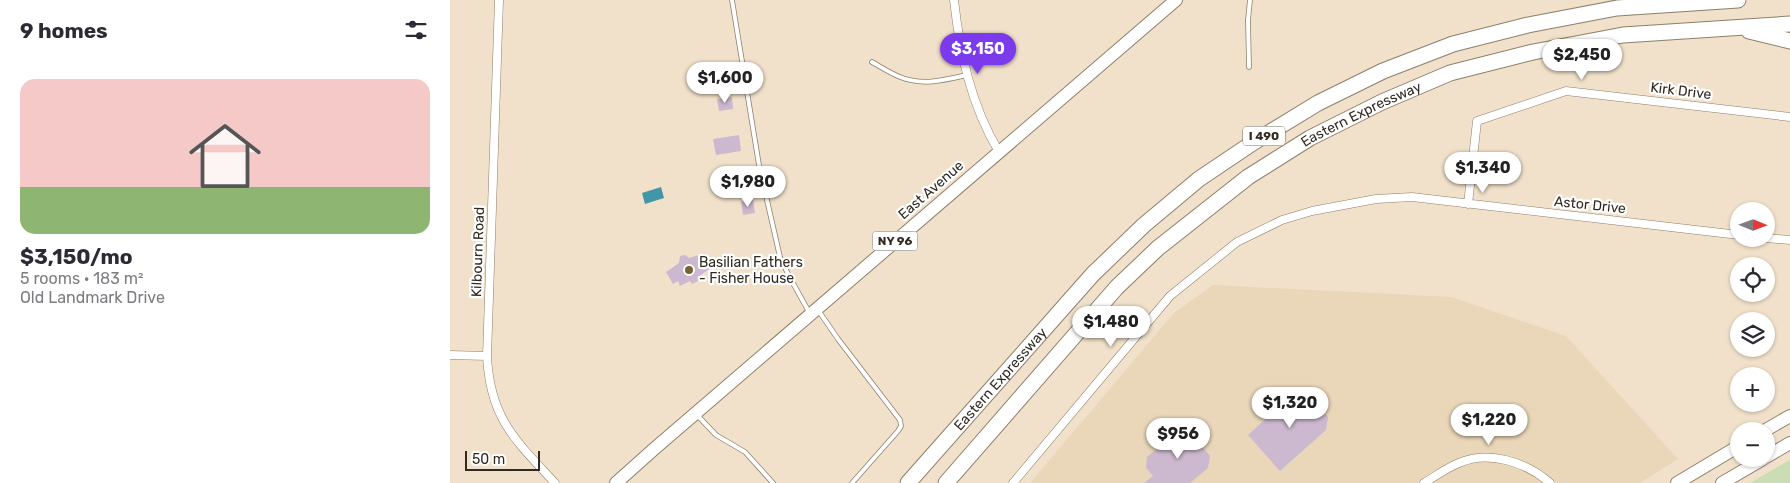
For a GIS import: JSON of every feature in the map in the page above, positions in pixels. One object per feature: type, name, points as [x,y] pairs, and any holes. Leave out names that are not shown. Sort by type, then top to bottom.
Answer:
[{"type":"highway","name":"Eastern Expressway","points":[[908,483],[1093,274],[1144,225],[1199,179],[1254,142],[1318,103],[1383,72],[1453,44],[1518,28],[1617,8],[1738,0]]},
{"type":"highway","name":"Eastern Expressway","points":[[946,483],[1117,288],[1158,248],[1248,177],[1310,138],[1382,102],[1450,74],[1534,52],[1622,36],[1790,24]]},
{"type":"highway","points":[[1736,27],[1790,41]]},
{"type":"main road","name":"East Avenue","points":[[616,483],[813,311],[1176,0]]},
{"type":"main road","points":[[1775,425],[1790,416]]},
{"type":"main road","points":[[1775,452],[1790,443]]},
{"type":"main road","points":[[1677,483],[1730,451]]},
{"type":"main road","points":[[1722,483],[1749,467]]},
{"type":"street","name":"Kilbourn Road","points":[[499,0],[487,356],[488,376],[491,392],[503,421],[523,448],[555,483]]},
{"type":"street","points":[[954,0],[957,31],[975,103],[987,131],[999,152]]},
{"type":"street","name":"Kirk Drive","points":[[1468,204],[1477,122],[1566,90],[1790,117]]},
{"type":"street","name":"Astor Drive","points":[[1013,483],[1170,296],[1237,242],[1282,220],[1345,204],[1376,199],[1412,197],[1730,234]]},
{"type":"street","points":[[1775,239],[1790,240]]},
{"type":"street","points":[[450,355],[487,356]]},
{"type":"street","points":[[1424,483],[1459,463],[1476,458],[1492,458],[1525,466],[1550,483]]},
{"type":"lane","points":[[732,0],[758,165],[780,257],[789,276],[813,311],[838,339],[900,420],[901,426],[898,431],[852,483]]},
{"type":"lane","points":[[1249,67],[1248,20],[1250,0]]},
{"type":"lane","points":[[872,62],[900,77],[918,81],[939,81],[967,75]]},
{"type":"lane","points":[[695,413],[716,435],[745,452],[773,483]]},
{"type":"shaded area","points":[[1213,285],[1451,297],[1566,336],[1678,459],[1640,483],[1030,483],[1174,313]]},
{"type":"green space","points":[[1790,460],[1790,483],[1750,483],[1786,462]]},
{"type":"water","points":[[661,187],[664,198],[645,204],[642,193]]},
{"type":"building","points":[[732,97],[733,109],[719,111],[717,99]]},
{"type":"building","points":[[739,135],[741,151],[716,155],[713,139]]},
{"type":"building","points":[[753,200],[755,213],[743,215],[741,202]]},
{"type":"building","name":"Basilian Fathers - Fisher House","points":[[705,253],[712,267],[698,277],[700,280],[692,284],[690,281],[680,286],[678,281],[673,284],[666,272],[679,263],[680,256],[685,255],[689,258]]},
{"type":"building","points":[[1295,392],[1304,392],[1328,417],[1326,430],[1280,471],[1248,435]]},
{"type":"building","points":[[1177,432],[1192,434],[1210,456],[1208,468],[1190,483],[1144,483],[1153,476],[1146,468],[1147,457]]},
{"type":"place","name":"Basilian Fathers - Fisher House","points":[[689,270]]}]
